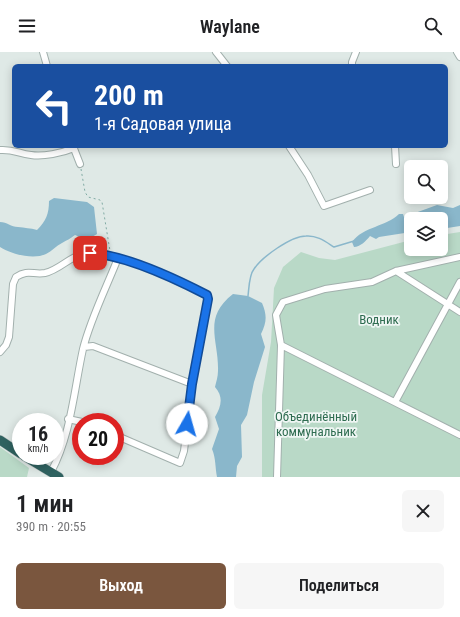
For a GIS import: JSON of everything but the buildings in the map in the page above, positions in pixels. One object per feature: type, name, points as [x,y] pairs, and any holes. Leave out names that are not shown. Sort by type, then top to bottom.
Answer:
[{"type":"highway","points":[[0,440],[12,448]]},
{"type":"highway","points":[[39,465],[59,477]]},
{"type":"street","points":[[43,52],[46,64]]},
{"type":"street","points":[[216,52],[225,64]]},
{"type":"street","points":[[352,64],[356,52]]},
{"type":"street","points":[[457,52],[460,57]]},
{"type":"street","points":[[0,150],[10,149],[33,156],[66,151],[72,148]]},
{"type":"street","points":[[74,148],[80,164]]},
{"type":"street","points":[[290,148],[304,168],[324,206],[370,190]]},
{"type":"street","points":[[395,148],[396,164]]},
{"type":"street","points":[[0,352],[6,345],[9,338],[13,284],[16,277],[27,272],[45,273],[84,253],[111,255],[183,283],[207,295],[208,299],[203,334],[192,384],[184,451],[180,463],[124,439]]},
{"type":"street","points":[[277,477],[281,346],[276,315],[283,302],[325,289],[372,282],[396,271],[460,257]]},
{"type":"street","points":[[51,472],[61,451],[84,347],[118,258]]},
{"type":"street","points":[[396,271],[460,312]]},
{"type":"street","points":[[395,402],[460,282]]},
{"type":"street","points":[[84,347],[93,346],[192,384]]},
{"type":"street","points":[[281,346],[460,435]]},
{"type":"street","points":[[68,419],[72,420]]},
{"type":"path","points":[[80,164],[85,192],[88,197],[100,200],[102,202],[111,255]]},
{"type":"green space","points":[[460,232],[460,477],[262,477],[262,395],[271,342],[274,288],[283,267],[301,252],[319,258],[335,260],[404,242],[404,256],[448,256],[448,234]]},
{"type":"green space","points":[[0,447],[12,456],[12,465],[25,465],[29,468],[27,477],[0,477]]},
{"type":"water","points":[[54,198],[87,202],[94,207],[97,234],[87,240],[75,235],[41,256],[22,255],[10,252],[0,247],[0,222],[16,227],[37,230],[43,224],[46,217],[49,201]]},
{"type":"water","points":[[437,205],[453,208],[460,205],[460,226],[448,228],[448,212],[418,212]]},
{"type":"water","points":[[399,214],[403,214],[404,233],[379,237],[376,239],[370,236],[361,245],[354,247],[352,242],[357,237],[388,222]]},
{"type":"water","points":[[233,294],[248,296],[262,303],[266,318],[261,334],[265,347],[254,382],[247,415],[241,425],[242,457],[237,466],[236,477],[217,477],[212,449],[219,429],[215,417],[219,410],[221,398],[215,387],[218,371],[218,360],[214,330],[218,312],[223,303]]},
{"type":"waterway","points":[[248,296],[250,278],[254,269],[270,253],[285,243],[293,239],[306,236],[318,238],[334,247],[354,241]]},
{"type":"route","points":[[90,253],[111,255],[183,283],[207,295],[208,299],[203,334],[192,384],[187,424]]},
{"type":"park label","name":"Водник","points":[[379,319]]},
{"type":"park label","name":"Объединённый коммунальник","points":[[316,424]]}]
